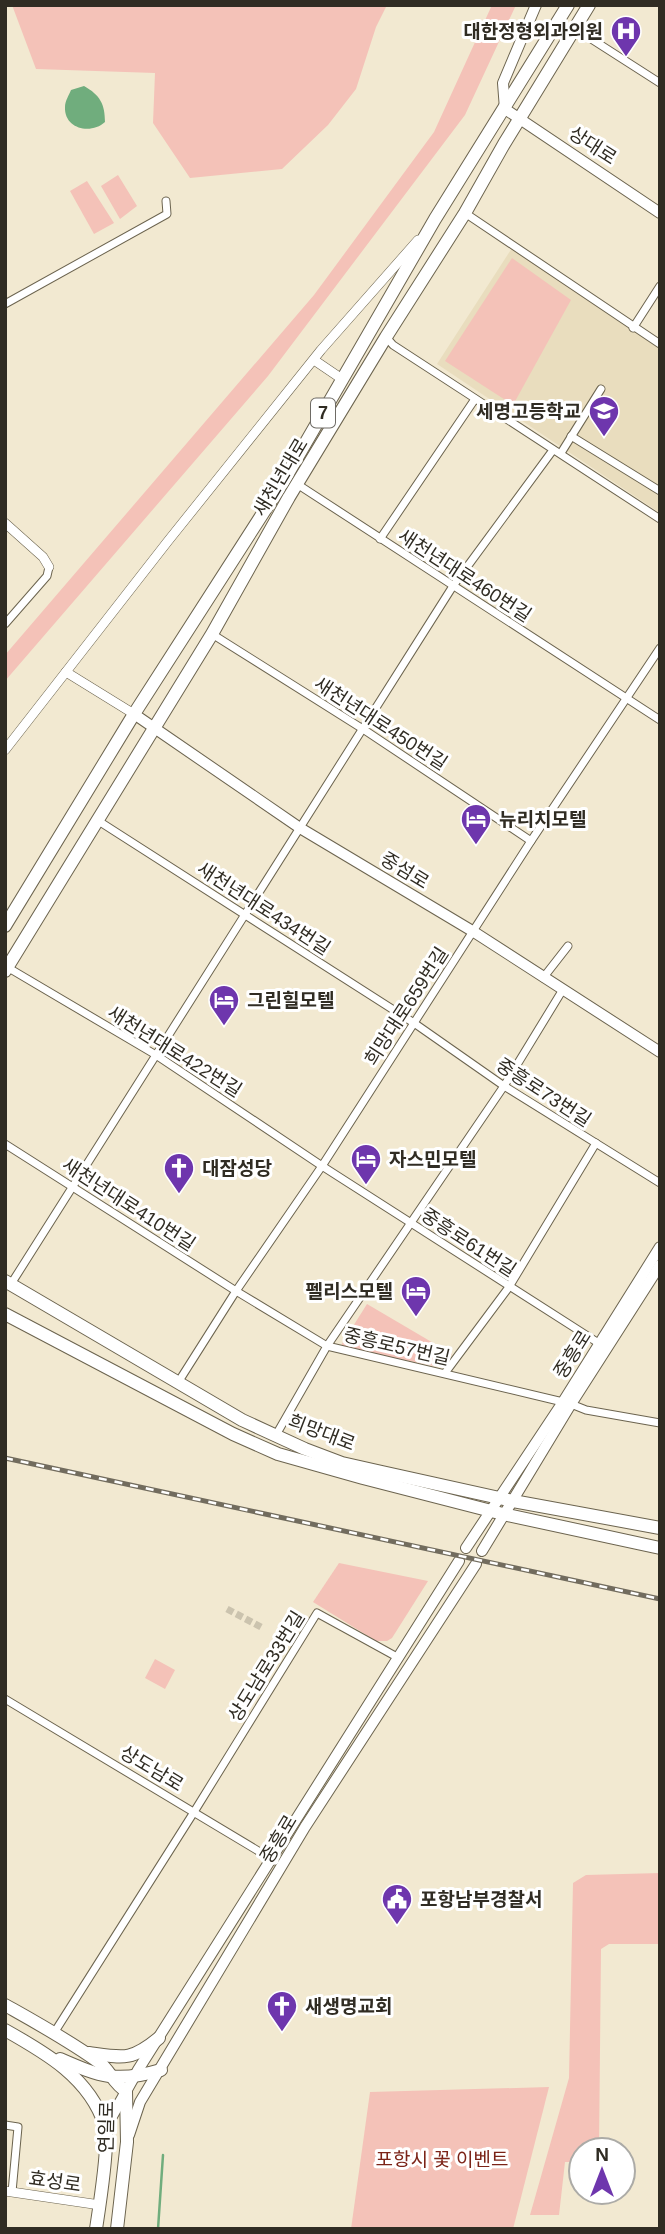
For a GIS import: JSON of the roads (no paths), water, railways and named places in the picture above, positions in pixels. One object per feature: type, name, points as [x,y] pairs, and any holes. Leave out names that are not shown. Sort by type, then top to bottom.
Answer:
[{"type":"main road","points":[[505,108],[503,83],[536,5]]},
{"type":"main road","name":"새천년대로","points":[[5,926],[134,714],[286,477],[435,219],[568,5]]},
{"type":"main road","name":"새천년대로","points":[[6,969],[212,634],[386,337],[465,213],[589,5]]},
{"type":"main road","name":"상대로","points":[[505,108],[660,213]]},
{"type":"main road","name":"중섬로","points":[[134,714],[300,828],[474,932],[542,979],[660,1052]]},
{"type":"main road","name":"중흥로","points":[[466,1548],[497,1512],[513,1501],[600,1344],[660,1247]]},
{"type":"main road","name":"중흥로","points":[[482,1551],[497,1512],[498,1497],[567,1403],[660,1265]]},
{"type":"main road","name":"희망대로","points":[[8,1283],[242,1420],[342,1463],[513,1501],[660,1528]]},
{"type":"main road","name":"희망대로","points":[[5,1314],[233,1434],[278,1454],[363,1479],[497,1512],[660,1548]]},
{"type":"main road","name":"중흥로","points":[[106,2127],[134,2078],[459,1561]]},
{"type":"main road","name":"중흥로","points":[[127,2142],[140,2102],[305,1826],[476,1564]]},
{"type":"main road","name":"연일로","points":[[5,2005],[85,2052],[103,2066],[119,2087],[126,2091],[127,2142],[117,2229]]},
{"type":"main road","name":"연일로","points":[[5,2030],[44,2052],[76,2077],[89,2092],[106,2127],[96,2229]]},
{"type":"main road","points":[[85,2052],[121,2057],[141,2053],[159,2038]]},
{"type":"main road","points":[[44,2052],[92,2073],[112,2077],[134,2078],[161,2070]]},
{"type":"street","points":[[576,27],[660,83]]},
{"type":"street","points":[[5,304],[167,214],[166,201]]},
{"type":"street","points":[[465,213],[660,344]]},
{"type":"street","name":"새천년대로","points":[[66,672],[314,360],[435,219]]},
{"type":"street","points":[[634,328],[660,286]]},
{"type":"street","points":[[386,337],[393,345],[660,519]]},
{"type":"street","points":[[314,360],[342,379]]},
{"type":"street","points":[[561,453],[601,389]]},
{"type":"street","points":[[380,539],[475,399]]},
{"type":"street","points":[[571,436],[660,491]]},
{"type":"street","points":[[8,1283],[73,1186],[453,586],[553,450]]},
{"type":"street","name":"새천년대로460번길","points":[[286,477],[660,720]]},
{"type":"street","points":[[5,523],[43,556],[49,567],[47,576],[5,624]]},
{"type":"street","name":"새천년대로450번길","points":[[212,634],[363,729],[531,841]]},
{"type":"street","name":"희망대로659번길","points":[[179,1381],[660,648]]},
{"type":"street","points":[[5,750],[66,672],[134,714]]},
{"type":"street","name":"새천년대로434번길","points":[[97,820],[414,1023]]},
{"type":"street","points":[[542,979],[568,946]]},
{"type":"street","name":"새천년대로422번길","points":[[6,969],[156,1055],[322,1166]]},
{"type":"street","points":[[276,1435],[327,1346],[504,1086],[562,991]]},
{"type":"street","name":"중흥로73번길","points":[[414,1023],[504,1086],[660,1183]]},
{"type":"street","points":[[445,1373],[509,1287],[596,1143]]},
{"type":"street","name":"새천년대로410번길","points":[[5,1144],[236,1291]]},
{"type":"street","name":"중흥로61번길","points":[[322,1166],[600,1344]]},
{"type":"street","name":"중흥로57번길","points":[[236,1291],[327,1346],[567,1403],[586,1410],[660,1423]]},
{"type":"street","name":"상도남로33번길","points":[[194,1812],[317,1613],[397,1657]]},
{"type":"street","name":"상도남로","points":[[5,1699],[282,1865]]},
{"type":"street","points":[[54,2033],[194,1812]]},
{"type":"street","points":[[5,2125],[18,2127],[9,2192]]},
{"type":"street","name":"효성로","points":[[9,2192],[100,2205]]},
{"type":"waterway","points":[[158,2229],[163,2155]]},
{"type":"tunnel","points":[[227,1609],[261,1627]]},
{"type":"railway","points":[[5,1458],[660,1599]]},
{"type":"place","name":"대한정형외과의원","points":[[626,58]]},
{"type":"place","name":"세명고등학교","points":[[604,438]]},
{"type":"place","name":"뉴리치모텔","points":[[476,846]]},
{"type":"place","name":"그린힐모텔","points":[[224,1027]]},
{"type":"place","name":"자스민모텔","points":[[366,1186]]},
{"type":"place","name":"대잠성당","points":[[179,1195]]},
{"type":"place","name":"펠리스모텔","points":[[416,1318]]},
{"type":"place","name":"포항남부경찰서","points":[[397,1926]]},
{"type":"place","name":"새생명교회","points":[[282,2033]]},
{"type":"park label","name":"포항시 꽃 이벤트","points":[[442,2159]]}]
